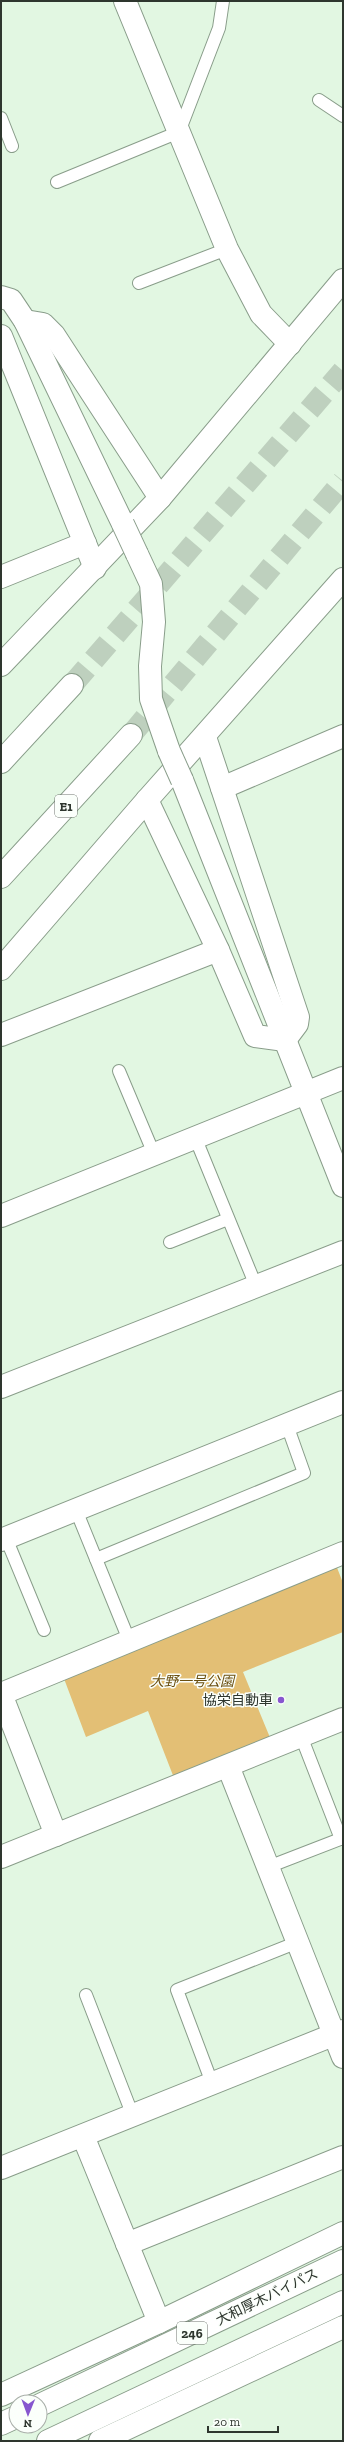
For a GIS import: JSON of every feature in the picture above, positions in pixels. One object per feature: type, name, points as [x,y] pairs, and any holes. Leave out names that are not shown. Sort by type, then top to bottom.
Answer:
[{"type":"main road","points":[[125,1],[227,249],[261,314],[290,344]]},
{"type":"main road","points":[[1,665],[160,498],[343,280]]},
{"type":"main road","points":[[1,297],[11,300],[25,320],[123,524],[150,584],[154,622],[150,666],[151,699],[169,751],[182,780],[343,1186]]},
{"type":"main road","points":[[25,320],[43,324],[54,335],[160,498]]},
{"type":"main road","points":[[1,336],[95,568]]},
{"type":"main road","points":[[1,577],[85,543]]},
{"type":"main road","points":[[1,970],[147,800],[205,737],[343,579]]},
{"type":"main road","points":[[1,762],[72,685]]},
{"type":"main road","name":"E1","points":[[1,876],[131,735]]},
{"type":"main road","points":[[222,788],[343,736]]},
{"type":"main road","points":[[205,737],[298,1017],[297,1024],[285,1040]]},
{"type":"main road","points":[[147,800],[218,950],[256,1036],[285,1040]]},
{"type":"main road","points":[[1,1035],[218,950]]},
{"type":"main road","points":[[1,1216],[343,1078]]},
{"type":"main road","points":[[1,1387],[343,1252]]},
{"type":"main road","points":[[3,1539],[343,1402]]},
{"type":"main road","points":[[56,1835],[1,1694],[129,1640],[343,1554]]},
{"type":"main road","points":[[1,1857],[343,1719]]},
{"type":"main road","points":[[228,1766],[298,1942],[338,2033],[343,2058]]},
{"type":"main road","points":[[1,2168],[338,2033]]},
{"type":"main road","points":[[83,2136],[159,2322]]},
{"type":"main road","points":[[127,2244],[343,2157]]},
{"type":"main road","points":[[1,2395],[159,2322],[343,2233]]},
{"type":"main road","name":"大和厚木バイパス","points":[[48,2401],[343,2261]]},
{"type":"main road","name":"246","points":[[48,2441],[343,2302]]},
{"type":"main road","points":[[100,2441],[343,2327]]},
{"type":"lane","points":[[57,182],[179,132],[219,28],[224,1]]},
{"type":"lane","points":[[319,100],[343,116]]},
{"type":"lane","points":[[1,118],[12,146]]},
{"type":"lane","points":[[140,283],[227,249]]},
{"type":"lane","points":[[119,1071],[154,1154]]},
{"type":"lane","points":[[195,1138],[256,1286]]},
{"type":"lane","points":[[170,1242],[228,1218]]},
{"type":"lane","points":[[96,1559],[304,1474],[287,1425]]},
{"type":"lane","points":[[76,1510],[129,1640]]},
{"type":"lane","points":[[3,1539],[44,1630]]},
{"type":"lane","points":[[268,1867],[342,1838],[301,1736]]},
{"type":"lane","points":[[212,2083],[177,1990],[298,1942]]},
{"type":"lane","points":[[86,1995],[133,2116]]},
{"type":"green space","name":"大野一号公園","points":[[336,1565],[343,1583],[343,1632],[243,1672],[271,1740],[174,1778],[148,1711],[86,1737],[63,1676]]},
{"type":"tunnel","points":[[72,685],[343,371]]},
{"type":"tunnel","points":[[131,735],[343,481]]},
{"type":"place","name":"協栄自動車","points":[[281,1700]]}]
